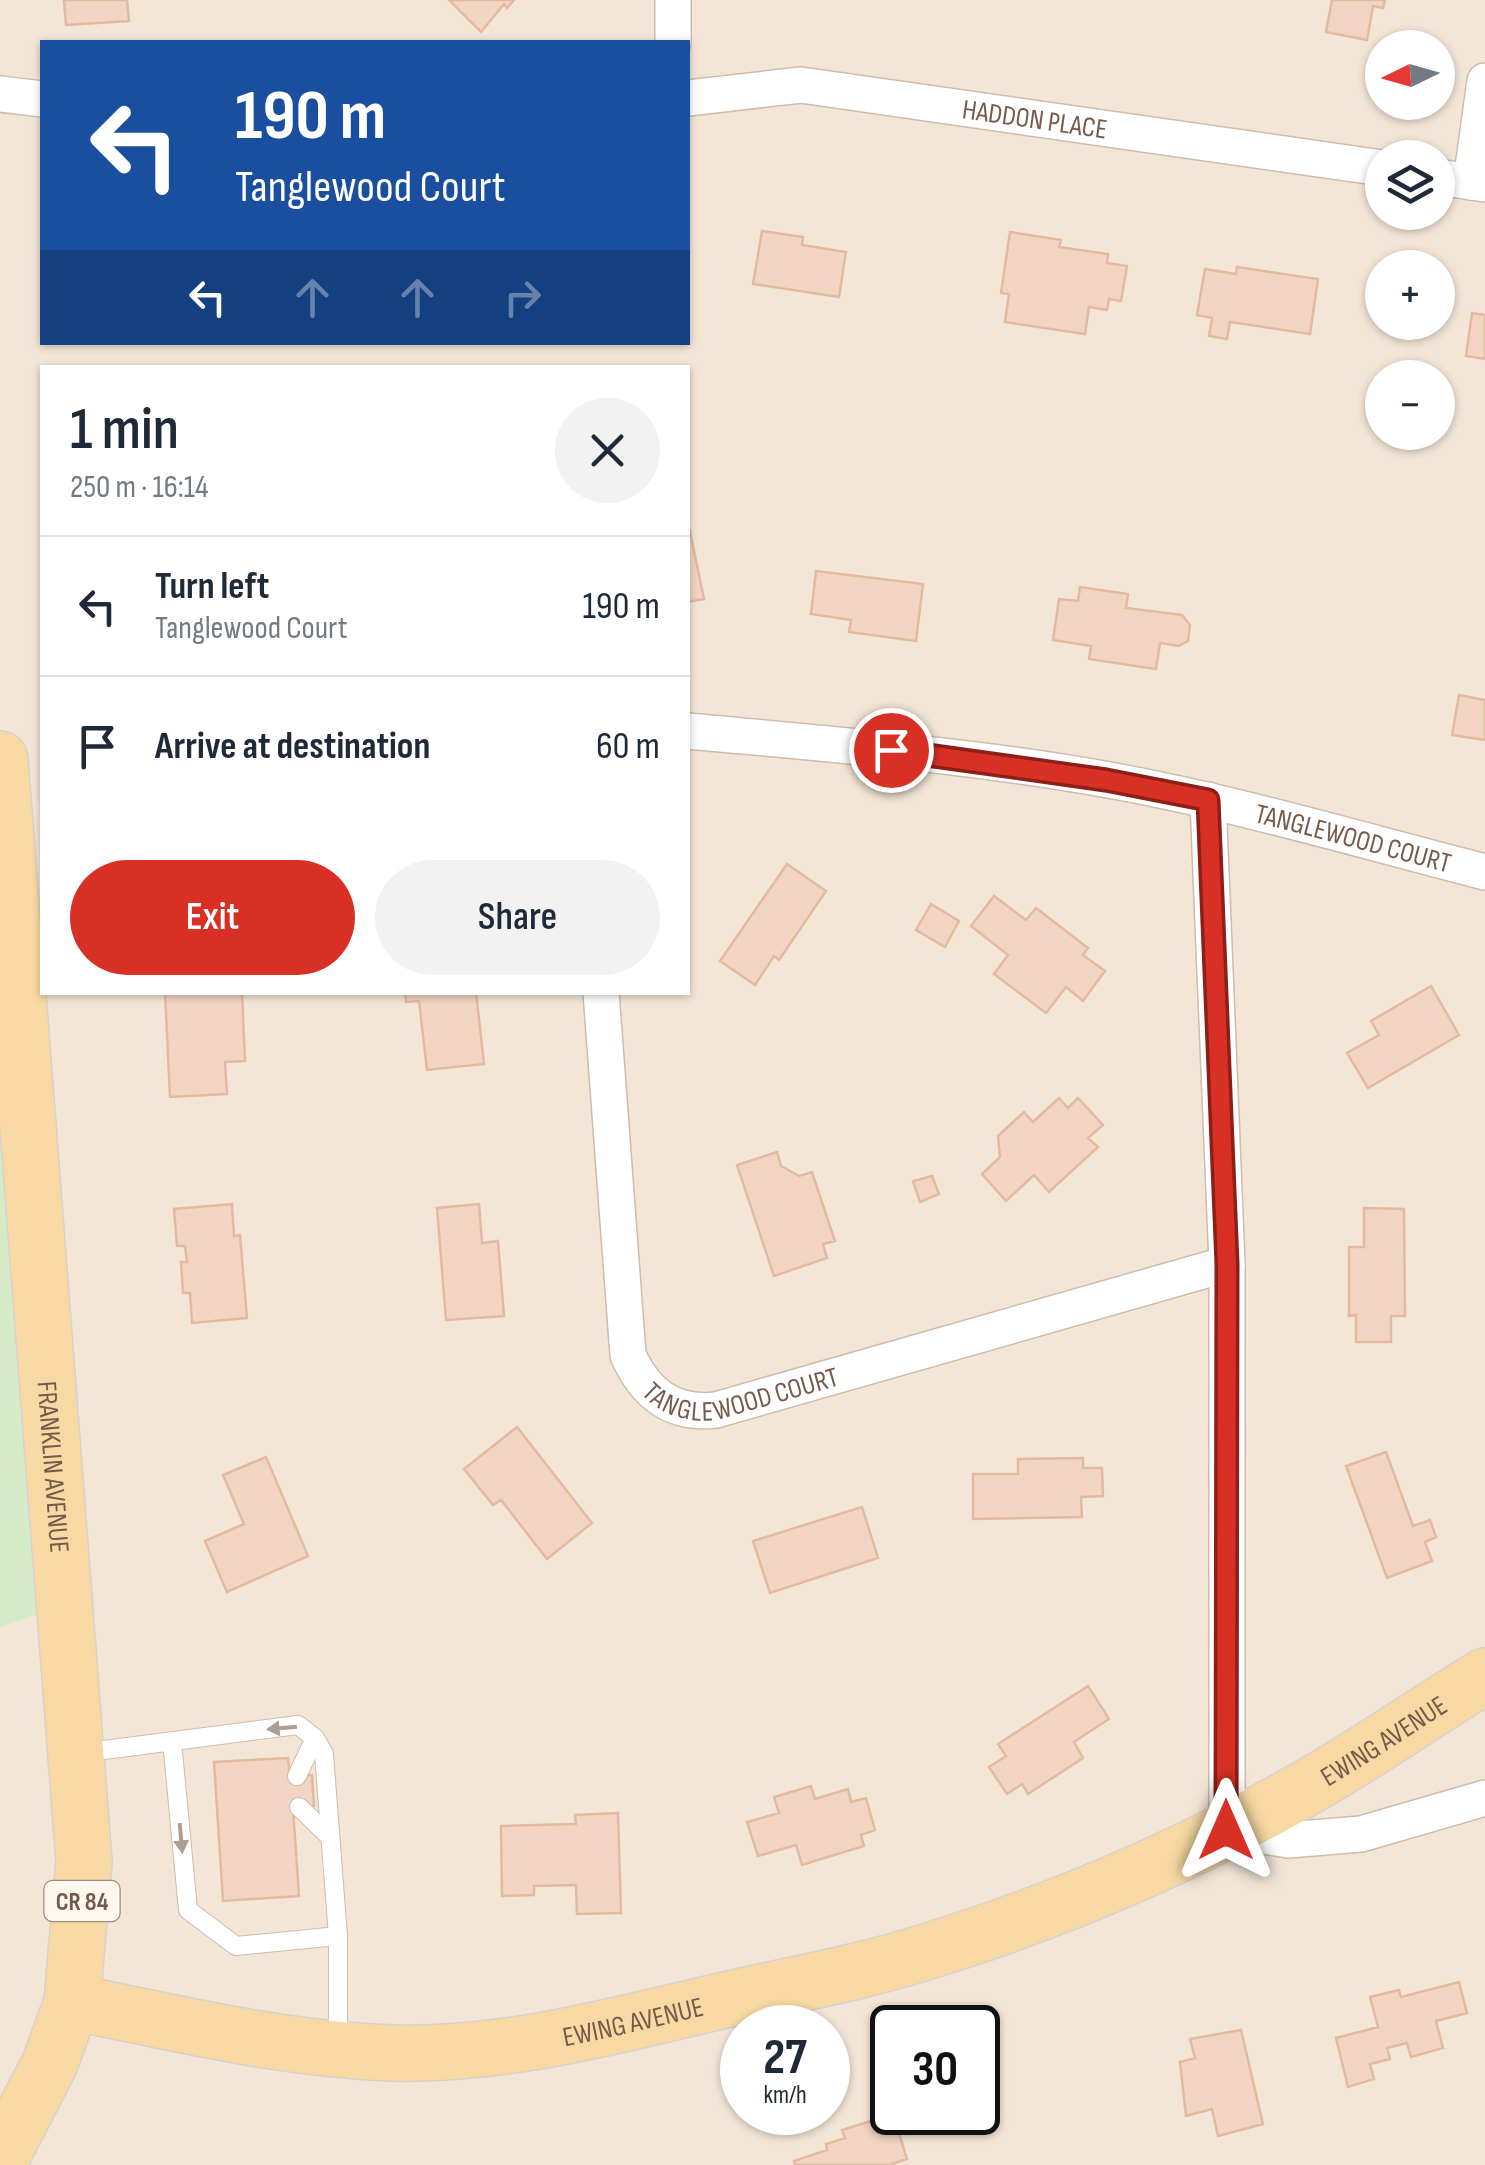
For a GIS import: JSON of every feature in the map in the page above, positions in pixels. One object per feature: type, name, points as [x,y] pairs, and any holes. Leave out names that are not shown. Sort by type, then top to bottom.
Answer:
[{"type":"main road","name":"FRANKLIN AVENUE","points":[[0,759],[84,1861],[72,2002],[50,2063],[0,2160]]},
{"type":"main road","name":"EWING AVENUE","points":[[72,2002],[222,2034],[338,2050],[476,2050],[572,2037],[928,1952],[1136,1873],[1314,1783],[1485,1676]]},
{"type":"street","points":[[672,40],[673,0]]},
{"type":"street","points":[[1464,181],[1485,81]]},
{"type":"street","name":"HADDON PLACE","points":[[690,98],[801,84],[1365,166]]},
{"type":"street","points":[[0,94],[40,99]]},
{"type":"street","name":"TANGLEWOOD COURT","points":[[690,730],[891,750],[1106,780],[1208,800],[1485,872]]},
{"type":"street","points":[[1208,800],[1227,1264],[1226,1830],[1288,1840],[1361,1834],[1485,1798]]},
{"type":"street","name":"TANGLEWOOD COURT","points":[[600,995],[628,1355],[638,1378],[654,1396],[676,1408],[716,1410],[1227,1264]]},
{"type":"lane","points":[[76,1754],[298,1725],[315,1738],[324,1754],[338,1936],[338,2050]]},
{"type":"lane","points":[[297,1776],[315,1738]]},
{"type":"lane","points":[[172,1741],[188,1910],[236,1946],[338,1936]]},
{"type":"lane","points":[[299,1807],[330,1837]]},
{"type":"shaded area","points":[[0,0],[1485,0],[1485,2165],[0,2165]]},
{"type":"green space","points":[[0,759],[64,1605],[0,1627]]},
{"type":"building","points":[[64,0],[127,0],[129,21],[66,25]]},
{"type":"building","points":[[449,0],[514,0],[507,8],[504,4],[481,32]]},
{"type":"building","points":[[1332,0],[1385,0],[1383,8],[1373,6],[1365,40],[1326,32]]},
{"type":"building","points":[[762,231],[803,237],[802,245],[846,252],[839,297],[753,284]]},
{"type":"building","points":[[1010,232],[1061,240],[1059,247],[1108,254],[1107,263],[1127,266],[1121,301],[1109,299],[1107,310],[1089,307],[1085,334],[1005,322],[1009,294],[1001,293]]},
{"type":"building","points":[[1237,267],[1318,279],[1310,334],[1230,322],[1227,339],[1209,336],[1212,318],[1197,315],[1205,269],[1236,274]]},
{"type":"building","points":[[1472,313],[1485,315],[1485,359],[1466,356]]},
{"type":"building","points":[[690,532],[704,599],[690,602]]},
{"type":"building","points":[[816,571],[923,584],[916,641],[849,632],[851,620],[811,614]]},
{"type":"building","points":[[1080,587],[1128,594],[1126,608],[1182,615],[1190,625],[1188,641],[1179,646],[1160,643],[1156,669],[1089,659],[1091,646],[1053,640],[1059,599],[1078,601]]},
{"type":"building","points":[[1459,695],[1485,700],[1485,740],[1452,735]]},
{"type":"building","points":[[787,864],[826,891],[779,960],[774,956],[755,985],[720,961]]},
{"type":"building","points":[[994,896],[1026,920],[1036,908],[1088,948],[1083,955],[1105,971],[1083,1001],[1066,987],[1046,1013],[994,974],[1008,955],[971,926]]},
{"type":"building","points":[[931,904],[959,921],[945,947],[916,930]]},
{"type":"building","points":[[1431,986],[1459,1035],[1368,1088],[1347,1053],[1379,1035],[1371,1021]]},
{"type":"building","points":[[165,995],[242,995],[245,1061],[225,1062],[227,1094],[170,1097]]},
{"type":"building","points":[[405,995],[476,995],[484,1064],[427,1070],[419,1001],[406,1002]]},
{"type":"building","points":[[1059,1098],[1068,1108],[1078,1098],[1103,1125],[1088,1138],[1098,1147],[1049,1192],[1034,1175],[1006,1201],[982,1174],[1000,1157],[998,1136],[1024,1112],[1033,1122]]},
{"type":"building","points":[[777,1152],[781,1166],[799,1176],[812,1172],[835,1241],[823,1244],[827,1258],[774,1276],[737,1165]]},
{"type":"building","points":[[932,1176],[939,1194],[920,1202],[913,1181]]},
{"type":"building","points":[[232,1204],[234,1236],[240,1235],[247,1318],[192,1323],[190,1293],[183,1293],[181,1262],[187,1262],[185,1246],[177,1246],[174,1209]]},
{"type":"building","points":[[479,1204],[482,1243],[498,1241],[504,1316],[446,1320],[437,1208]]},
{"type":"building","points":[[1364,1208],[1404,1209],[1405,1316],[1391,1316],[1391,1342],[1356,1342],[1356,1315],[1349,1316],[1349,1247],[1364,1247]]},
{"type":"building","points":[[517,1427],[592,1523],[547,1559],[501,1500],[493,1505],[464,1469]]},
{"type":"building","points":[[1386,1452],[1413,1526],[1430,1520],[1436,1537],[1425,1542],[1432,1561],[1387,1578],[1346,1466]]},
{"type":"building","points":[[266,1457],[308,1556],[227,1592],[205,1541],[244,1524],[223,1475]]},
{"type":"building","points":[[1083,1458],[1083,1468],[1102,1468],[1103,1496],[1081,1497],[1082,1517],[973,1519],[973,1474],[1018,1474],[1018,1459]]},
{"type":"building","points":[[862,1507],[878,1558],[770,1593],[753,1541]]},
{"type":"building","points":[[1088,1686],[1109,1719],[1074,1742],[1083,1758],[1028,1794],[1022,1784],[1007,1794],[989,1767],[1006,1756],[998,1744]]},
{"type":"building","points":[[288,1758],[290,1777],[312,1775],[314,1806],[293,1808],[299,1896],[223,1901],[214,1762]]},
{"type":"building","points":[[811,1786],[815,1799],[848,1789],[851,1802],[866,1798],[875,1830],[861,1835],[864,1846],[802,1865],[796,1845],[758,1856],[747,1822],[779,1813],[774,1797]]},
{"type":"building","points":[[618,1813],[621,1913],[577,1914],[576,1885],[534,1886],[534,1895],[502,1896],[501,1826],[576,1824],[575,1815]]},
{"type":"building","points":[[1459,1982],[1467,2013],[1436,2021],[1443,2048],[1411,2057],[1407,2043],[1387,2048],[1390,2059],[1370,2064],[1374,2079],[1348,2087],[1336,2038],[1378,2027],[1370,1997],[1399,1990],[1401,1997]]},
{"type":"building","points":[[1241,2030],[1263,2124],[1218,2136],[1212,2109],[1186,2116],[1180,2062],[1195,2058],[1190,2039]]},
{"type":"building","points":[[870,2121],[870,2135],[900,2135],[907,2159],[889,2165],[795,2165],[794,2161],[827,2150],[826,2144],[850,2135],[850,2127]]},
{"type":"route","points":[[891,750],[1106,780],[1208,800],[1227,1264],[1226,1830]]}]
